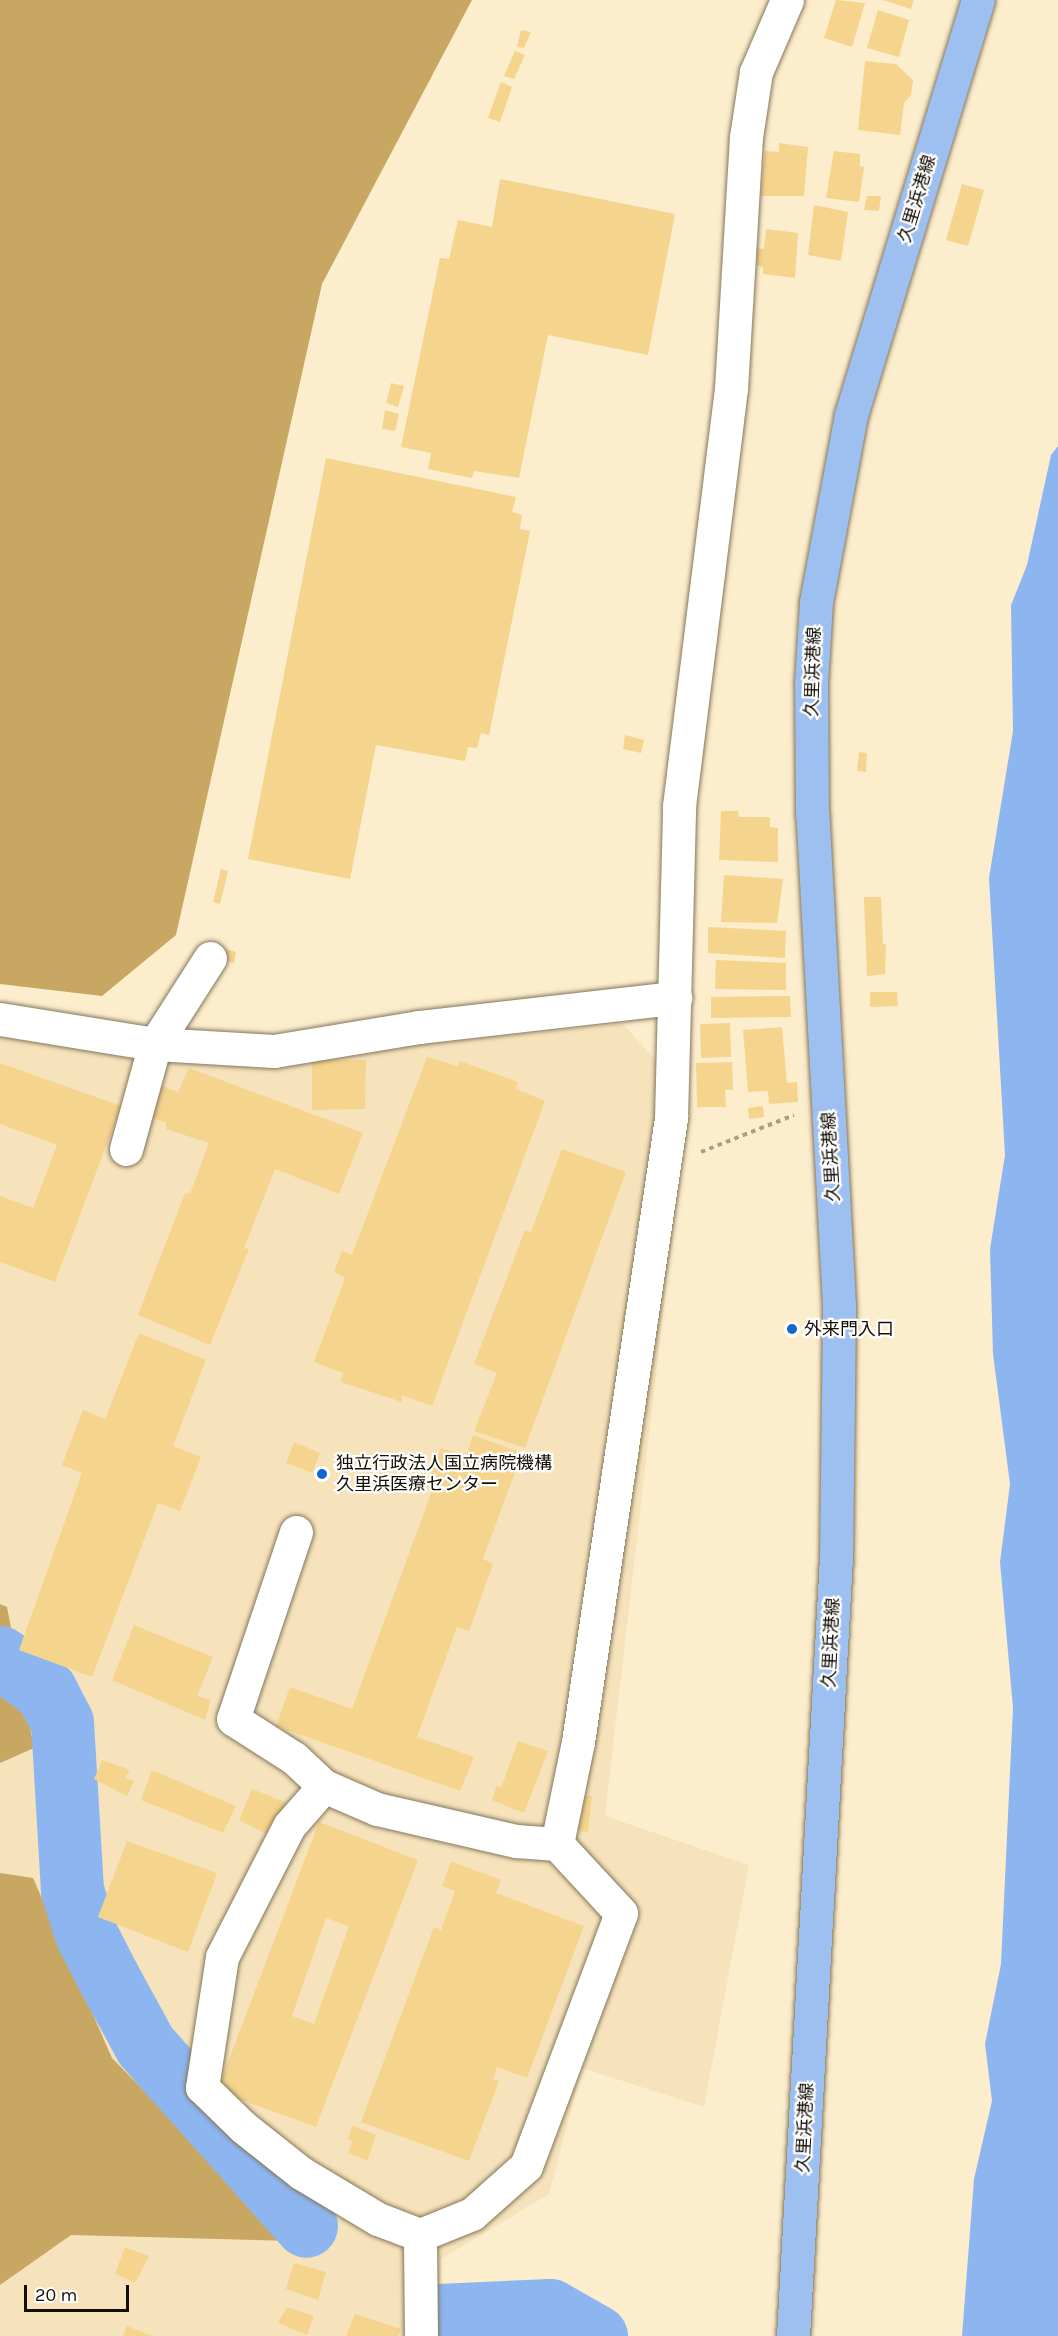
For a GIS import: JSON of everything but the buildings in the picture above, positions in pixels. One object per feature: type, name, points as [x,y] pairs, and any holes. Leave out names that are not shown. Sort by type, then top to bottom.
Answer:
[{"type":"main road","name":"久里浜港線","points":[[793,2336],[836,1558],[838,1305],[812,814],[811,684],[816,602],[851,415],[978,0]]},
{"type":"street","points":[[557,1844],[578,1742],[671,1118],[679,806],[731,389],[746,137],[756,72],[787,0]]},
{"type":"street","points":[[126,1149],[155,1044],[210,958]]},
{"type":"street","points":[[0,1019],[155,1044],[274,1052],[419,1027],[675,998]]},
{"type":"street","points":[[296,1532],[233,1719],[294,1758],[324,1786],[377,1809],[516,1841],[557,1844],[621,1913],[526,2166],[472,2214],[420,2235],[378,2219],[302,2173],[243,2127],[202,2087],[222,1957],[289,1826],[324,1786]]},
{"type":"street","points":[[420,2235],[421,2336]]},
{"type":"path","points":[[665,1157],[685,1158],[805,1111]]},
{"type":"shaded area","points":[[0,0],[472,0],[322,284],[176,935],[102,996],[0,984]]},
{"type":"shaded area","name":"独立行政法人国立病院機構 久里浜医療センター","points":[[623,1024],[657,1062],[655,1106],[684,1131],[605,1816],[749,1865],[704,2107],[582,2068],[549,2194],[441,2259],[439,2336],[0,2336],[0,1036],[167,1061],[277,1069],[320,1055]]},
{"type":"shaded area","points":[[0,1604],[7,1607],[34,1748],[0,1763]]},
{"type":"shaded area","points":[[0,1873],[33,1878],[112,2058],[291,2241],[71,2235],[0,2285]]},
{"type":"water","points":[[1058,446],[1058,2336],[962,2336],[974,2179],[992,2101],[985,2044],[1001,1964],[1013,1708],[1000,1562],[1010,1484],[993,1354],[990,1249],[1005,1155],[989,878],[1013,731],[1011,605],[1027,565],[1051,455]]},
{"type":"waterway","points":[[0,1657],[46,1691],[62,1722],[72,1890],[86,1934],[108,1977],[145,2045],[306,2226]]},
{"type":"waterway","points":[[439,2315],[550,2310],[596,2336]]},
{"type":"place","name":"外来門入口","points":[[792,1329]]},
{"type":"place","name":"独立行政法人国立病院機構 久里浜医療センター","points":[[322,1474]]}]
